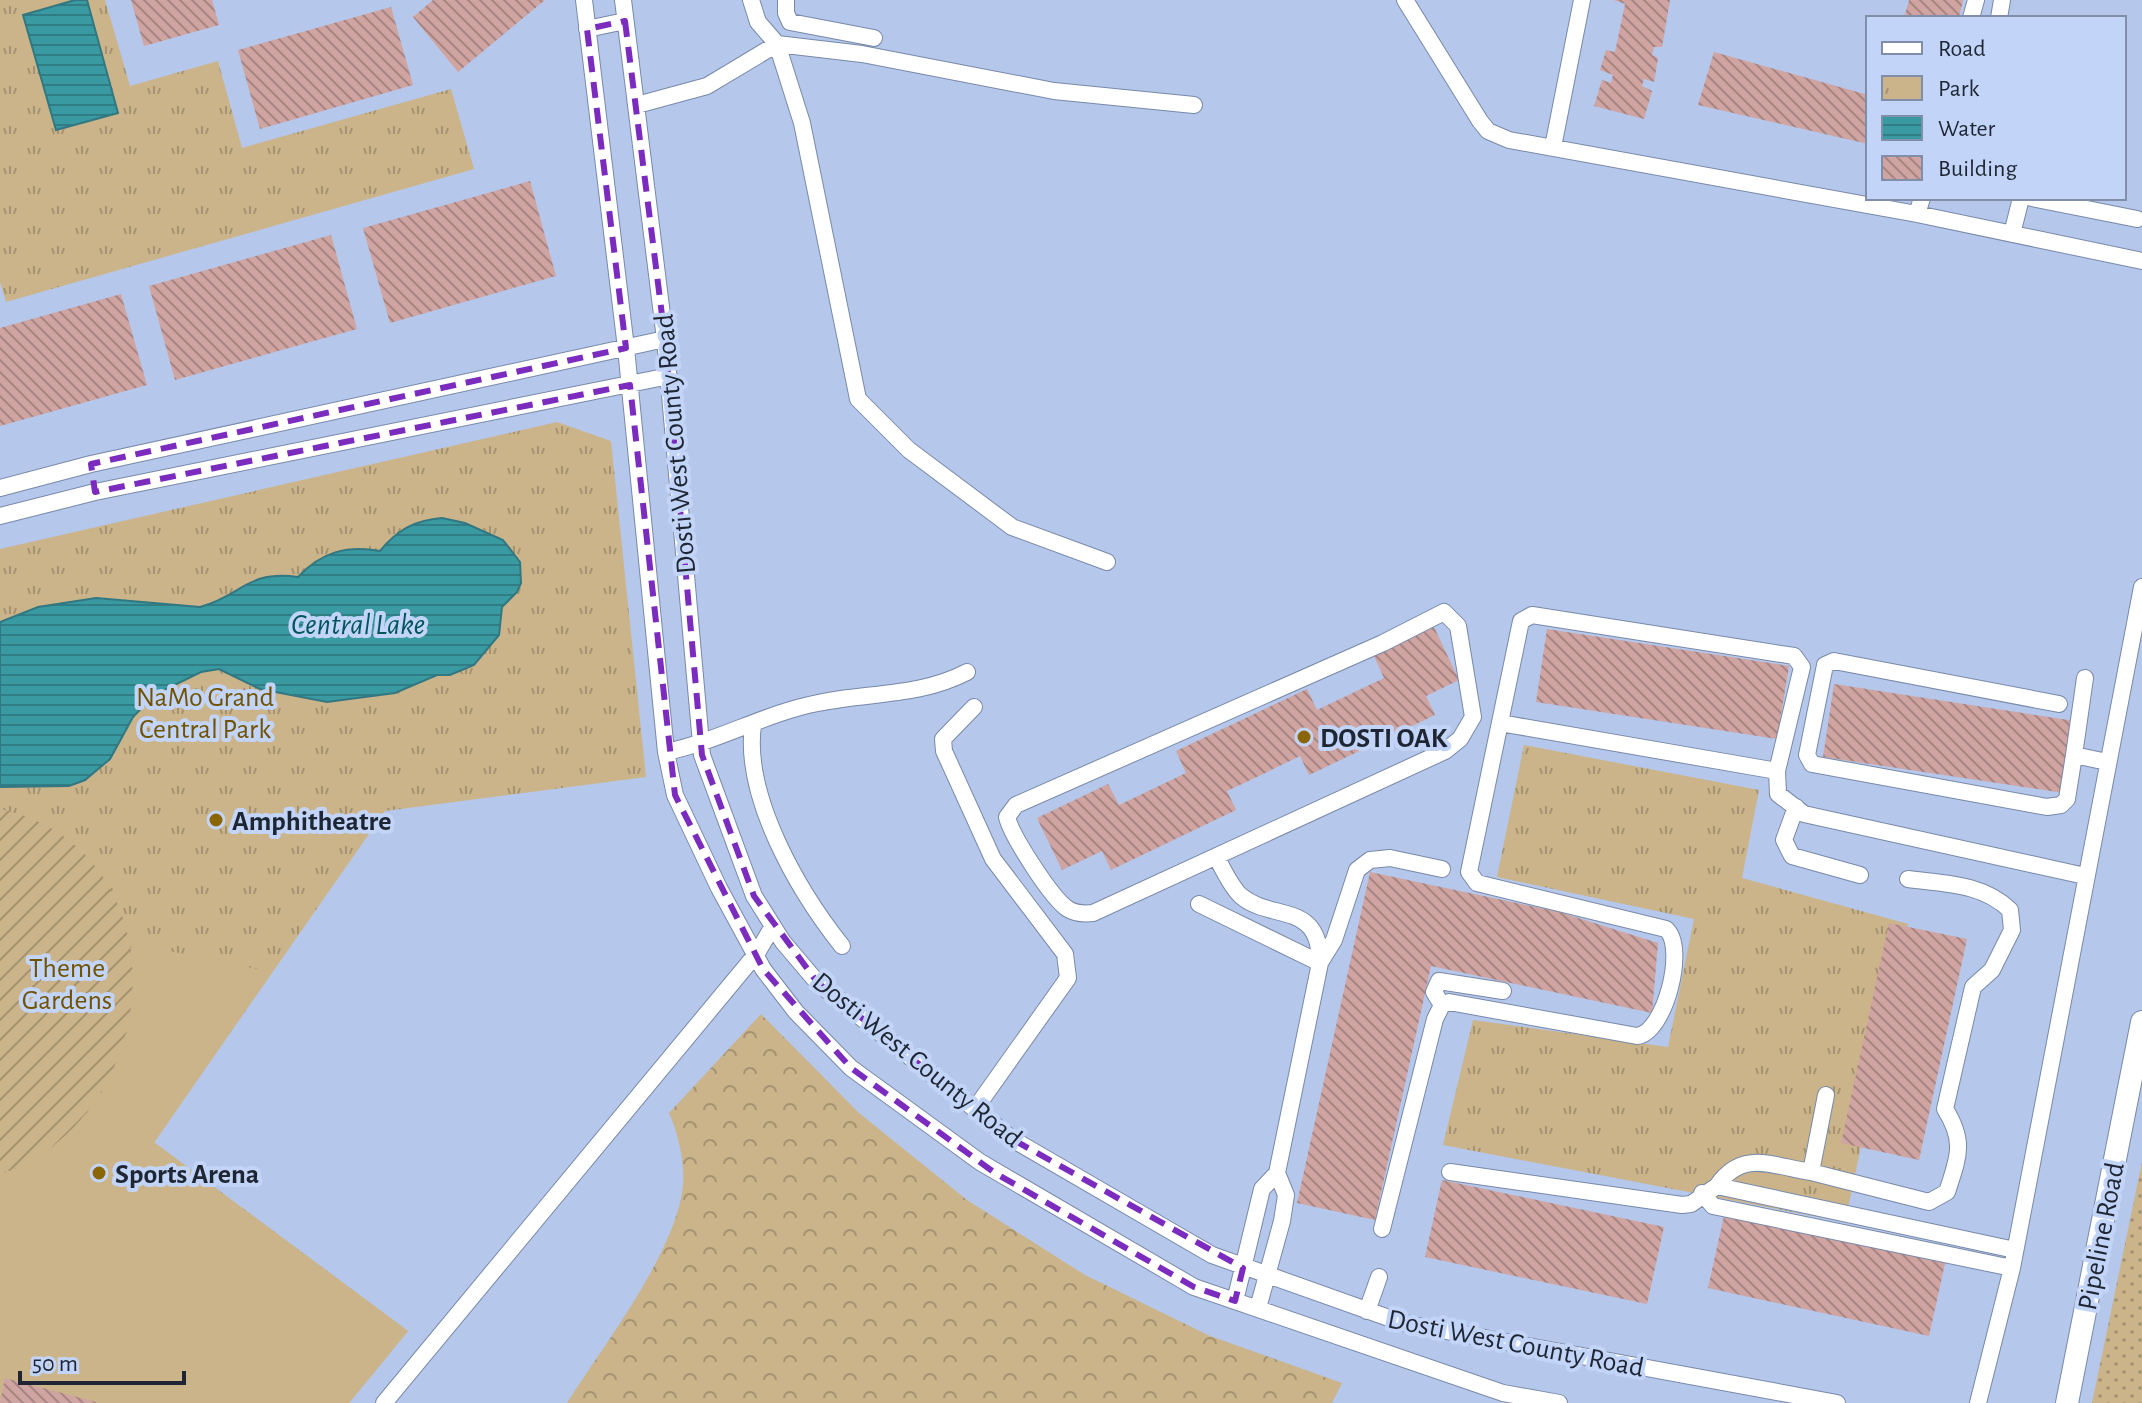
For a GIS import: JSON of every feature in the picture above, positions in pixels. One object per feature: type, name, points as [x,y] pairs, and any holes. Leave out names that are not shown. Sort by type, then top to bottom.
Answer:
[{"type":"street","name":"Dosti West County Road","points":[[584,0],[626,348],[666,752],[675,795],[719,888],[763,969],[796,1012],[851,1068],[995,1173],[1194,1287],[1503,1393],[1559,1403]]},
{"type":"street","name":"Dosti West County Road","points":[[623,0],[669,376],[701,744],[754,896],[773,926],[817,982],[1012,1139],[1212,1255],[1243,1268],[1403,1323],[1837,1403]]},
{"type":"street","points":[[751,0],[758,22],[777,44],[802,123],[858,399],[909,450],[1012,527],[1107,562]]},
{"type":"street","points":[[786,0],[790,22],[874,38]]},
{"type":"street","points":[[1405,0],[1488,131],[1509,140],[1866,197]]},
{"type":"street","points":[[1553,147],[1582,0]]},
{"type":"street","points":[[587,29],[625,21]]},
{"type":"street","points":[[637,105],[707,86],[777,44],[862,54],[1054,91],[1194,105]]},
{"type":"street","points":[[1882,200],[1919,206],[2012,234],[2142,261]]},
{"type":"street","points":[[2012,234],[2020,200]]},
{"type":"street","points":[[2042,200],[2137,219]]},
{"type":"street","points":[[0,488],[91,464],[665,339]]},
{"type":"street","points":[[0,516],[95,492],[669,376]]},
{"type":"street","points":[[91,464],[95,492]]},
{"type":"street","points":[[1978,1403],[2012,1268],[2142,587]]},
{"type":"street","points":[[1444,612],[1458,626],[1473,717],[1460,739],[1445,751],[1217,858],[1084,914],[1064,906],[1012,833],[1007,817],[1016,805],[1383,643],[1444,612]]},
{"type":"street","points":[[1382,1229],[1435,1019],[1442,1005],[1449,1002],[1637,1036],[1653,1028],[1667,999],[1677,948],[1673,935],[1666,929],[1477,883],[1469,872],[1521,621],[1532,615],[1794,656],[1802,667],[1777,771],[1778,794],[1804,814],[2085,876]]},
{"type":"street","points":[[2059,704],[1834,661],[1825,665],[1807,755],[1812,764],[2047,807],[2061,805],[2067,799],[2085,678]]},
{"type":"street","points":[[666,752],[701,744],[817,703],[943,685],[967,672]]},
{"type":"street","points":[[974,707],[943,739],[944,751],[993,859],[1065,954],[1068,978],[975,1109]]},
{"type":"street","points":[[1500,723],[1777,771]]},
{"type":"street","points":[[753,725],[750,741],[762,803],[802,890],[842,946]]},
{"type":"street","points":[[2074,755],[2107,762]]},
{"type":"street","points":[[1796,807],[1784,840],[1792,856],[1860,875]]},
{"type":"street","points":[[1217,858],[1241,896],[1304,922],[1320,946],[1320,963],[1277,1173],[1262,1189],[1235,1301]]},
{"type":"street","points":[[1320,963],[1334,940],[1357,870],[1370,860],[1390,858],[1442,869]]},
{"type":"street","points":[[1450,1172],[1682,1205],[1691,1204],[1728,1169],[1744,1162],[1811,1172],[1929,1202],[1947,1192],[1960,1151],[1957,1127],[1945,1109],[1973,987],[1992,970],[2012,930],[2010,910],[1995,895],[1980,889],[1908,879]]},
{"type":"street","points":[[1199,904],[1219,917],[1320,963]]},
{"type":"street","points":[[384,1403],[757,953],[773,926]]},
{"type":"street","points":[[1442,1005],[1434,992],[1439,981],[1503,991]]},
{"type":"street","name":"Pipeline Road","points":[[2067,1403],[2142,1022]]},
{"type":"street","points":[[1811,1172],[1826,1095]]},
{"type":"street","points":[[1258,1308],[1286,1195],[1277,1173]]},
{"type":"street","points":[[1709,1189],[2015,1250]]},
{"type":"street","points":[[1709,1189],[1713,1206],[2012,1268]]},
{"type":"street","points":[[1367,1311],[1379,1277]]},
{"type":"highlighted area","points":[[625,21],[665,339],[702,755],[754,896],[817,982],[1012,1139],[1243,1268],[1235,1301],[1194,1287],[995,1173],[851,1068],[763,969],[675,795],[630,385],[95,492],[91,464],[626,348],[587,29]]},
{"type":"green space","points":[[0,0],[105,0],[130,86],[218,61],[242,148],[451,89],[474,169],[6,302],[0,282]]},
{"type":"green space","name":"NaMo Grand Central Park","points":[[557,422],[611,441],[646,777],[385,811],[154,1142],[408,1331],[349,1403],[0,1403],[0,549]]},
{"type":"green space","points":[[1524,745],[1759,790],[1742,878],[1908,924],[1845,1222],[1443,1145],[1473,1020],[1668,1047],[1694,919],[1497,877]]},
{"type":"green space","name":"Theme Gardens","points":[[0,809],[50,828],[88,858],[114,896],[129,941],[133,989],[125,1038],[106,1084],[76,1125],[60,1141],[32,1161],[0,1173]]},
{"type":"green space","name":"Sports Arena","points":[[130,943],[272,972],[154,1143],[408,1331],[349,1403],[0,1403],[0,1174],[31,1161],[59,1141],[97,1100],[111,1076],[121,1052],[132,999]]},
{"type":"green space","points":[[761,1014],[859,1113],[967,1200],[1085,1275],[1210,1336],[1342,1383],[1332,1403],[567,1403],[653,1268],[678,1211],[683,1167],[669,1113]]},
{"type":"green space","points":[[2142,1162],[2142,1403],[2092,1403]]},
{"type":"water","points":[[75,0],[87,0],[118,113],[56,130],[23,15]]},
{"type":"water","name":"Central Lake","points":[[442,518],[465,523],[503,540],[520,562],[521,583],[517,592],[502,607],[499,635],[474,665],[450,675],[437,675],[395,693],[327,702],[260,689],[219,669],[201,672],[154,695],[133,717],[110,759],[85,780],[69,786],[0,787],[0,622],[38,607],[96,598],[200,607],[267,577],[298,577],[307,568],[335,552],[356,549],[380,551],[407,527]]},
{"type":"building","points":[[131,0],[212,0],[219,25],[144,46]]},
{"type":"building","points":[[433,0],[545,0],[458,72],[413,17]]},
{"type":"building","points":[[1614,0],[1670,0],[1662,47],[1654,47],[1652,55],[1658,58],[1654,82],[1644,79],[1642,86],[1652,91],[1644,119],[1594,106],[1602,80],[1611,83],[1613,75],[1600,70],[1606,50],[1615,52],[1625,4]]},
{"type":"building","points":[[1909,0],[1963,0],[1959,16],[1905,16]]},
{"type":"building","points":[[391,7],[413,85],[260,129],[238,50]]},
{"type":"building","points":[[1714,52],[1866,94],[1866,144],[1698,105]]},
{"type":"building","points":[[530,181],[556,276],[390,323],[363,228]]},
{"type":"building","points":[[331,235],[357,329],[175,380],[149,286]]},
{"type":"building","points":[[121,294],[147,385],[0,426],[0,328]]},
{"type":"building","points":[[1434,627],[1459,680],[1426,696],[1435,715],[1309,775],[1300,756],[1227,791],[1236,810],[1111,870],[1102,851],[1062,870],[1037,818],[1108,784],[1119,805],[1186,773],[1176,751],[1307,689],[1317,710],[1384,678],[1374,656]]},
{"type":"building","points":[[1547,629],[1789,666],[1777,739],[1536,702]]},
{"type":"building","points":[[1834,684],[2075,721],[2064,793],[1823,757]]},
{"type":"building","points":[[1370,872],[1559,912],[1658,943],[1652,1013],[1431,966],[1375,1220],[1297,1203]]},
{"type":"building","points":[[1889,923],[1967,939],[1919,1160],[1841,1143]]},
{"type":"building","points":[[1442,1180],[1664,1227],[1647,1304],[1425,1257]]},
{"type":"building","points":[[1725,1211],[1946,1259],[1929,1336],[1708,1288]]},
{"type":"building","points":[[5,1378],[96,1402],[96,1403],[0,1403]]},
{"type":"place","name":"DOSTI OAK","points":[[1304,737]]},
{"type":"place","name":"Amphitheatre","points":[[216,820]]},
{"type":"place","name":"Sports Arena","points":[[99,1173]]}]
